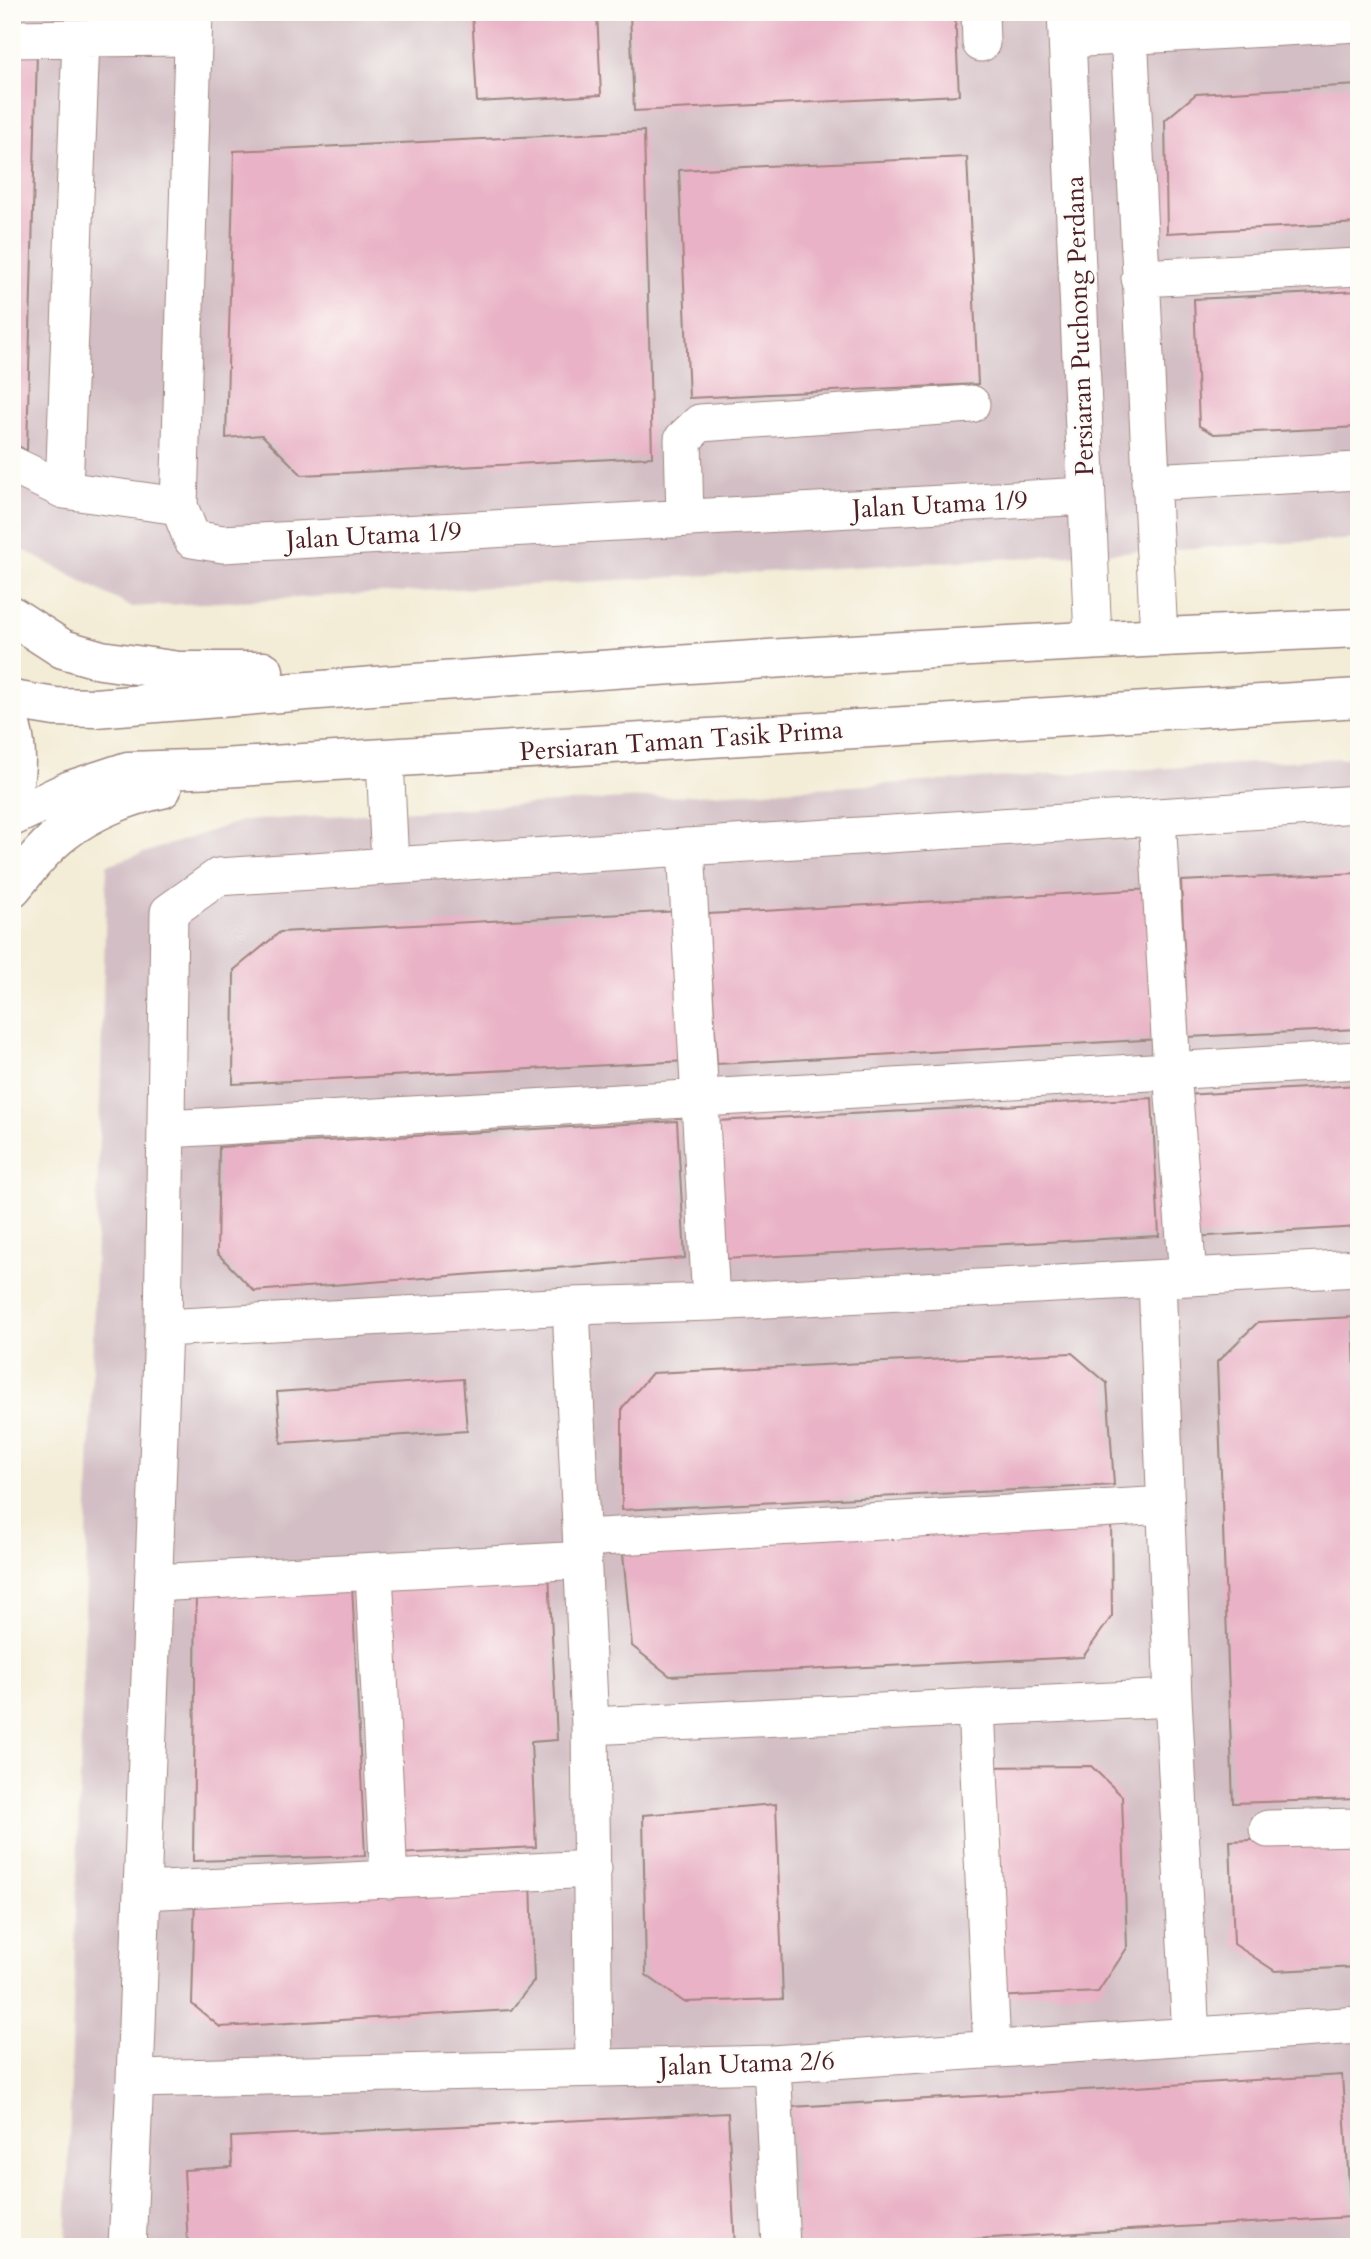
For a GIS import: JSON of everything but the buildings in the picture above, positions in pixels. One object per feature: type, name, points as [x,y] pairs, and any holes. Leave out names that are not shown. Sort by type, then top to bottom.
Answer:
[{"type":"main road","points":[[12,616],[63,649],[101,660],[166,670],[315,670],[440,681]]},
{"type":"main road","points":[[12,700],[55,707],[95,708],[440,681],[1093,639],[1359,628]]},
{"type":"main road","name":"Persiaran Taman Tasik Prima","points":[[12,817],[70,790],[128,771],[385,759],[1359,698]]},
{"type":"main road","points":[[12,729],[17,747],[17,774],[12,793]]},
{"type":"main road","points":[[12,888],[62,833],[92,814],[157,789],[274,765]]},
{"type":"street","points":[[1067,26],[1359,23]]},
{"type":"street","points":[[12,39],[81,38],[193,24]]},
{"type":"street","name":"Jalan Utama 1/9","points":[[193,24],[179,506],[192,539],[223,544],[1086,496]]},
{"type":"street","points":[[1129,24],[1159,637]]},
{"type":"street","name":"Persiaran Puchong Perdana","points":[[1067,26],[1093,639]]},
{"type":"street","points":[[64,490],[81,38]]},
{"type":"street","points":[[1140,278],[1359,267]]},
{"type":"street","points":[[685,518],[684,439],[700,423],[971,404]]},
{"type":"street","points":[[12,465],[64,490],[179,506]]},
{"type":"street","points":[[1150,482],[1359,471]]},
{"type":"street","points":[[385,759],[390,865]]},
{"type":"street","points":[[127,2247],[163,1328],[169,912],[218,877],[1359,804]]},
{"type":"street","points":[[1157,817],[1172,1071],[1172,1278],[1166,1505],[1191,2037]]},
{"type":"street","points":[[686,847],[712,1302]]},
{"type":"street","points":[[167,1129],[1359,1060]]},
{"type":"street","points":[[163,1328],[1359,1268]]},
{"type":"street","points":[[571,1306],[590,1726],[594,2068]]},
{"type":"street","points":[[154,1583],[374,1572],[582,1549],[1166,1505]]},
{"type":"street","points":[[374,1572],[388,1880]]},
{"type":"street","points":[[590,1726],[1173,1698]]},
{"type":"street","points":[[976,1707],[992,2049]]},
{"type":"street","points":[[1268,1829],[1359,1827]]},
{"type":"street","points":[[142,1891],[593,1869]]},
{"type":"street","name":"Jalan Utama 2/6","points":[[135,2080],[772,2064],[1359,2025]]},
{"type":"street","points":[[772,2064],[781,2247]]},
{"type":"shaded area","points":[[12,12],[1359,12],[1359,539],[131,607],[12,544]]},
{"type":"shaded area","points":[[1359,757],[1359,2247],[66,2247],[107,865],[241,821]]}]
